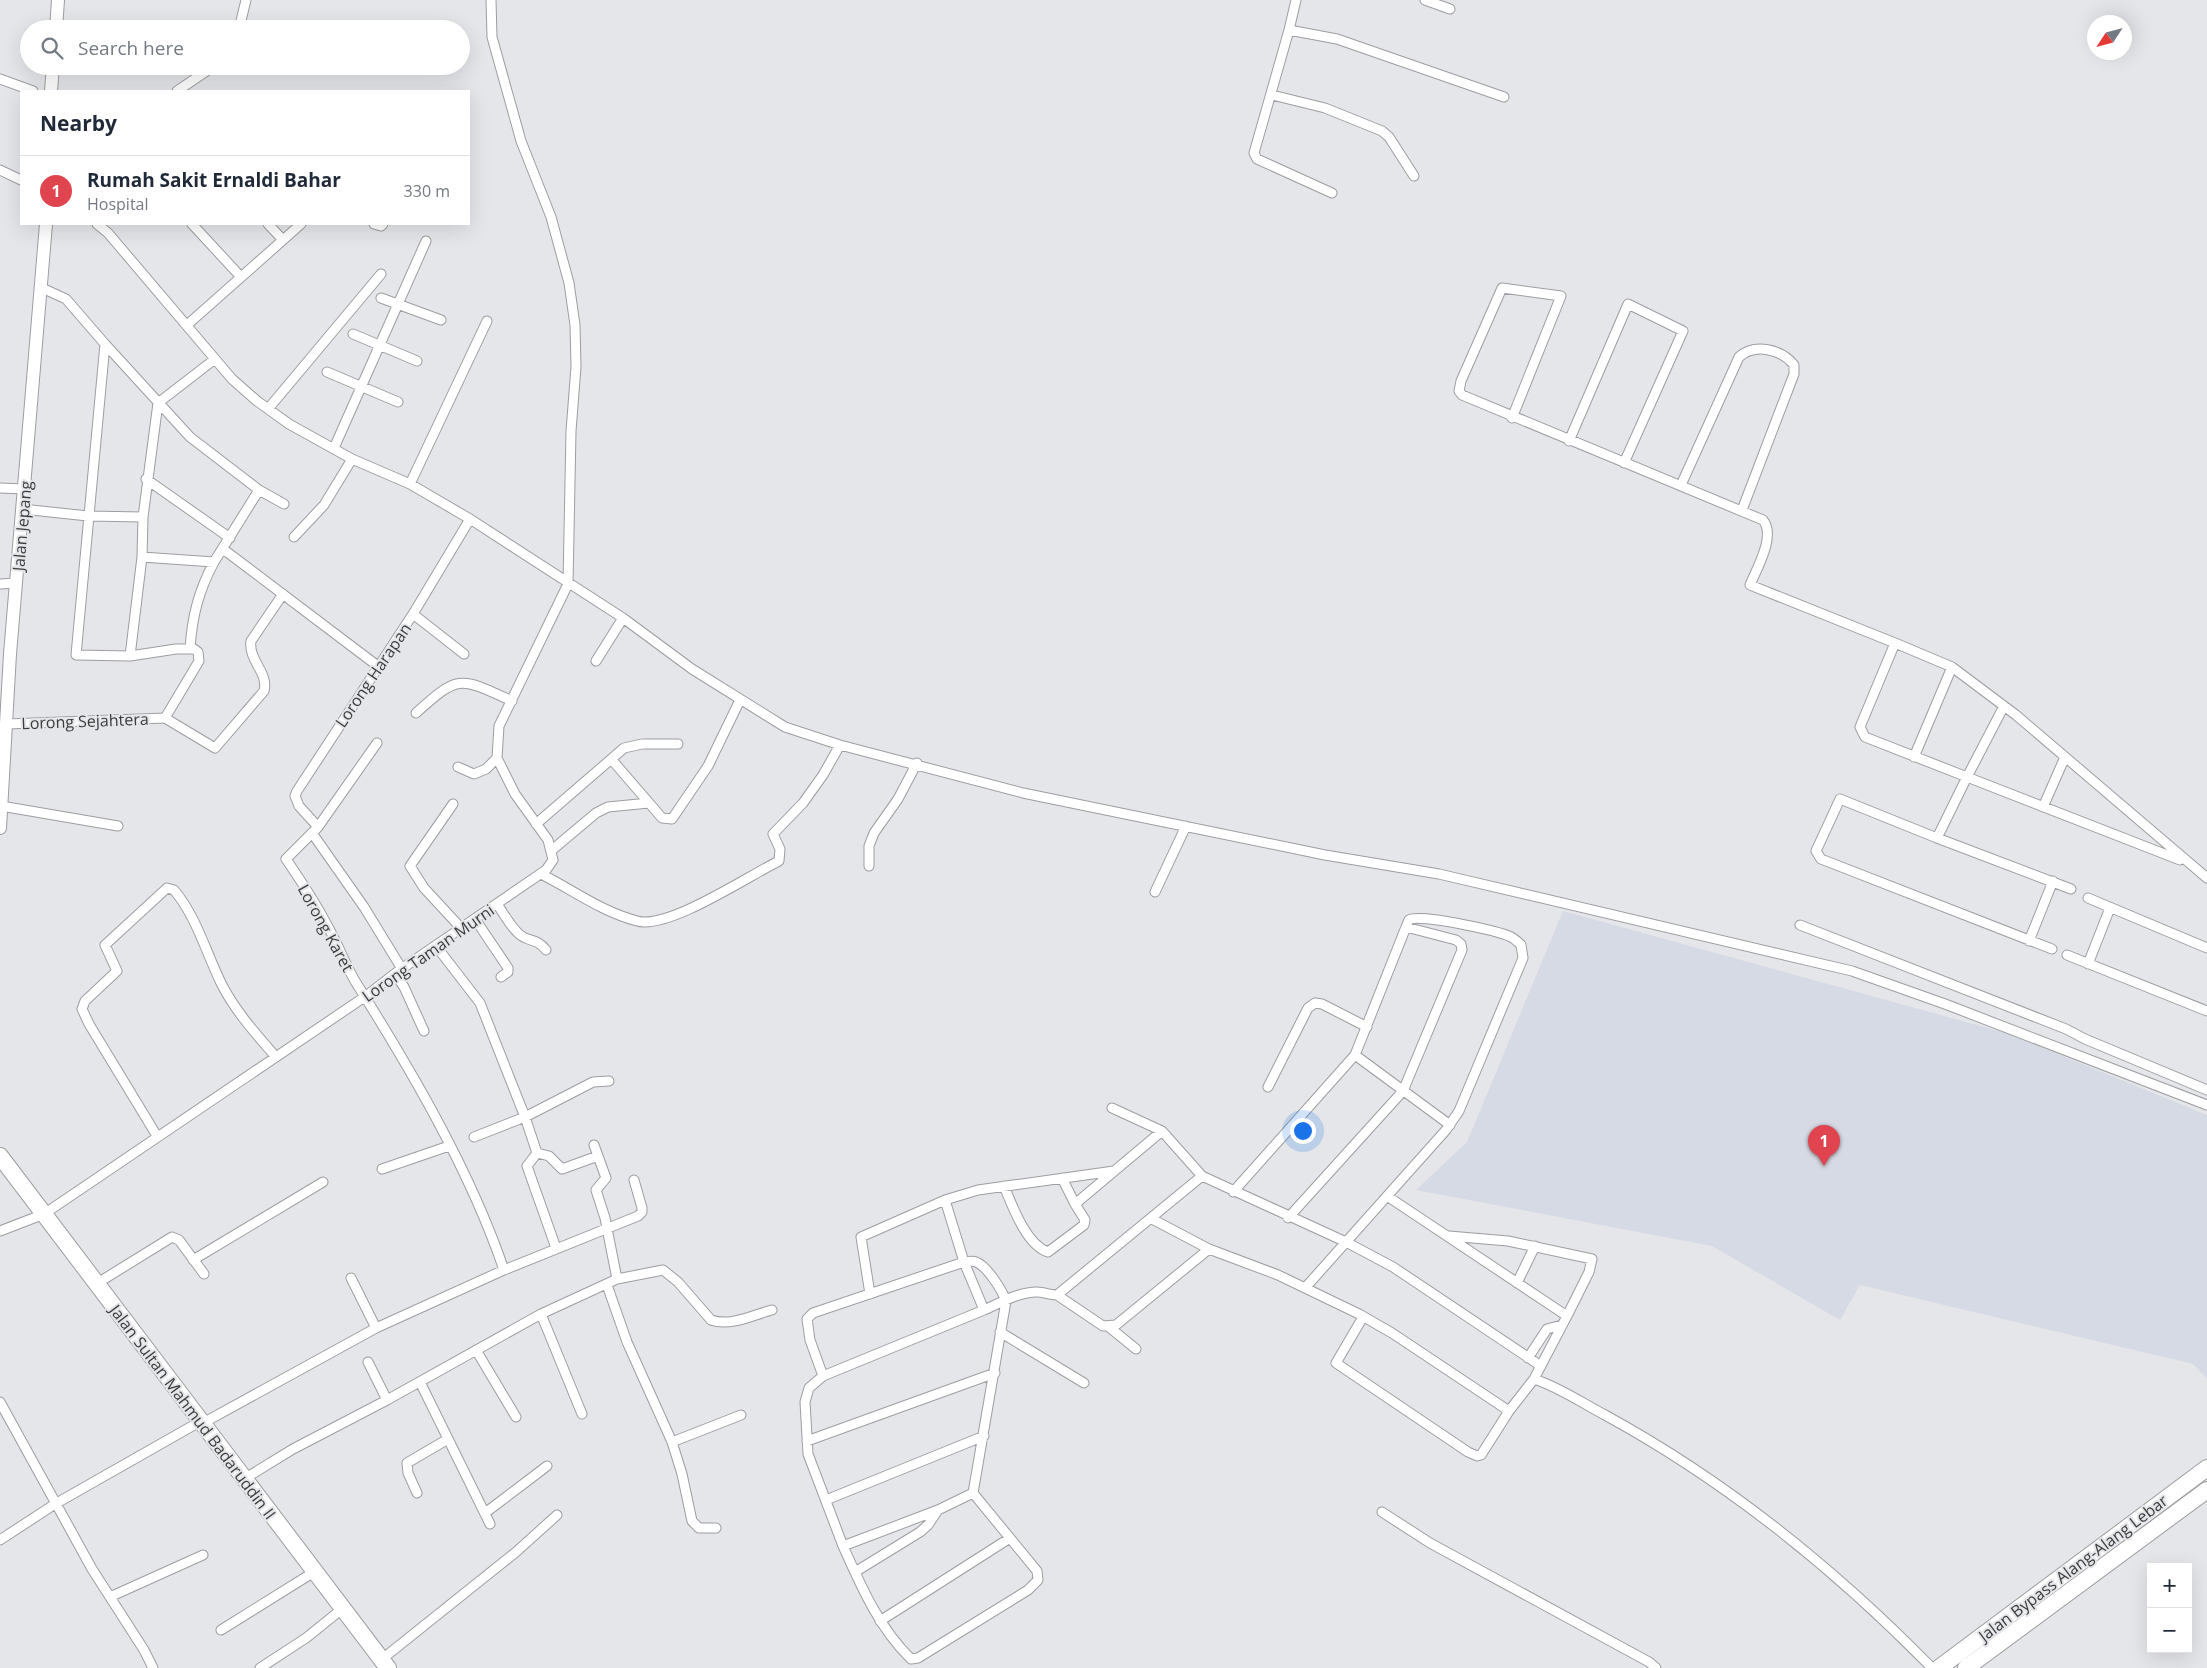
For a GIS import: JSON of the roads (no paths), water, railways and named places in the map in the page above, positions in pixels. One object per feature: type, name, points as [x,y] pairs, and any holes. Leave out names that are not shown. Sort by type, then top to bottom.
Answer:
[{"type":"highway","name":"Jalan Sultan Mahmud Badaruddin II","points":[[0,1156],[384,1664]]},
{"type":"highway","name":"Jalan Bypass Alang-Alang Lebar","points":[[1939,1668],[2207,1468]]},
{"type":"highway","name":"Jalan Bypass Alang-Alang Lebar","points":[[1966,1668],[2207,1490]]},
{"type":"street","points":[[57,20],[58,0]]},
{"type":"street","points":[[240,20],[246,0]]},
{"type":"street","points":[[490,0],[492,37],[521,142],[550,217],[569,283],[575,325],[576,367],[570,461],[568,584],[499,726],[497,758],[515,794],[548,840],[552,850],[596,813],[608,807],[649,803]]},
{"type":"street","points":[[1296,0],[1272,95],[1254,153],[1255,156],[1332,193]]},
{"type":"street","points":[[1425,0],[1450,9]]},
{"type":"street","points":[[1289,30],[1336,39],[1504,97]]},
{"type":"street","points":[[52,90],[53,75]]},
{"type":"street","points":[[178,90],[201,75]]},
{"type":"street","points":[[0,78],[30,90]]},
{"type":"street","points":[[1272,95],[1325,108],[1382,131],[1389,137],[1414,176]]},
{"type":"street","points":[[0,170],[20,180]]},
{"type":"street","name":"Jalan Jepang","points":[[0,828],[16,583],[46,225]]},
{"type":"street","points":[[98,225],[108,233],[232,380],[268,409],[289,424],[352,459],[410,484],[470,519],[623,618],[692,669],[785,727],[840,745],[1024,792],[1325,855],[1440,874],[1852,971],[1945,1004],[2207,1105]]},
{"type":"street","points":[[193,225],[241,277]]},
{"type":"street","points":[[269,225],[283,240]]},
{"type":"street","points":[[187,325],[300,225]]},
{"type":"street","points":[[334,448],[426,241]]},
{"type":"street","points":[[268,409],[380,274]]},
{"type":"street","points":[[42,288],[66,299],[190,437],[260,490],[284,504]]},
{"type":"street","points":[[1512,418],[1561,296],[1502,288],[1461,381],[1459,391],[1462,395],[1512,418],[1764,520],[1769,528],[1768,537],[1750,585],[1952,667],[2004,706],[2207,878]]},
{"type":"street","points":[[381,298],[440,320]]},
{"type":"street","points":[[1569,440],[1628,304],[1683,331],[1624,463]]},
{"type":"street","points":[[410,484],[486,321]]},
{"type":"street","points":[[353,334],[417,361]]},
{"type":"street","points":[[105,344],[76,654],[130,656],[190,649],[198,652],[199,661],[165,718]]},
{"type":"street","points":[[1681,486],[1739,357],[1745,351],[1755,349],[1777,352],[1789,358],[1794,365],[1794,374],[1742,510]]},
{"type":"street","points":[[130,656],[142,557],[146,479],[158,403],[215,359]]},
{"type":"street","points":[[327,372],[398,402]]},
{"type":"street","points":[[294,536],[324,505],[352,459]]},
{"type":"street","points":[[146,479],[230,538]]},
{"type":"street","points":[[0,488],[25,489]]},
{"type":"street","points":[[190,649],[196,602],[201,586],[260,490]]},
{"type":"street","points":[[22,509],[88,516],[143,517]]},
{"type":"street","name":"Lorong Harapan","points":[[424,1031],[398,971],[364,907],[296,800],[297,791],[413,614],[470,519]]},
{"type":"street","points":[[223,549],[379,667]]},
{"type":"street","points":[[142,557],[214,562]]},
{"type":"street","points":[[0,584],[16,583]]},
{"type":"street","name":"Lorong Sejahtera","points":[[7,724],[165,718],[215,748],[264,691],[264,678],[250,648],[251,641],[283,594]]},
{"type":"street","points":[[413,614],[464,654]]},
{"type":"street","points":[[596,661],[623,618]]},
{"type":"street","points":[[1896,643],[1860,727],[1865,738],[2154,848],[2192,865]]},
{"type":"street","points":[[1914,756],[1952,667]]},
{"type":"street","points":[[416,713],[442,689],[462,683],[471,683],[512,701]]},
{"type":"street","points":[[612,760],[649,803],[667,820],[672,819],[677,815],[708,766],[740,700]]},
{"type":"street","points":[[1938,838],[1967,776],[2004,706]]},
{"type":"street","points":[[315,830],[377,743]]},
{"type":"street","points":[[536,824],[624,748],[678,744]]},
{"type":"street","points":[[541,874],[605,910],[638,922],[662,921],[705,901],[779,861],[780,849],[773,834],[803,803],[823,775],[840,745]]},
{"type":"street","points":[[2043,807],[2065,757]]},
{"type":"street","points":[[458,767],[474,774],[486,769],[497,758]]},
{"type":"street","points":[[869,866],[869,846],[874,833],[898,799],[917,764]]},
{"type":"street","points":[[2052,949],[1821,859],[1816,851],[1840,799],[2053,881],[2071,890]]},
{"type":"street","points":[[453,804],[410,866],[424,888],[461,928]]},
{"type":"street","points":[[2,806],[118,826]]},
{"type":"street","points":[[1155,892],[1186,826]]},
{"type":"street","name":"Lorong Karet","points":[[315,830],[286,860],[329,927],[355,980],[382,1022],[449,1146],[492,1234],[504,1270]]},
{"type":"street","name":"Lorong Taman Murni","points":[[0,1231],[44,1214],[366,996],[398,971],[541,874],[553,860],[552,850]]},
{"type":"street","points":[[2029,941],[2053,881]]},
{"type":"street","points":[[157,1136],[89,1024],[82,1009],[85,1001],[117,971],[105,945],[167,888],[174,890],[186,909],[226,992],[244,1019],[276,1057]]},
{"type":"street","points":[[2088,898],[2207,948]]},
{"type":"street","points":[[497,904],[518,934],[537,940],[546,950]]},
{"type":"street","points":[[2088,964],[2110,908]]},
{"type":"street","points":[[1233,1192],[1355,1055],[1409,920],[1416,917],[1449,922],[1512,938],[1521,944],[1523,958],[1459,1111],[1450,1125],[1305,1288]]},
{"type":"street","points":[[475,919],[508,968],[508,972],[501,977]]},
{"type":"street","points":[[1800,925],[2066,1029],[2085,1039],[2207,1090]]},
{"type":"street","points":[[1288,1218],[1403,1091],[1462,950],[1461,944],[1456,940],[1406,927]]},
{"type":"street","points":[[436,946],[480,1003],[525,1117],[536,1153]]},
{"type":"street","points":[[2066,955],[2207,1011]]},
{"type":"street","points":[[1268,1087],[1308,1008],[1315,1003],[1322,1004],[1367,1027]]},
{"type":"street","points":[[1355,1055],[1450,1125]]},
{"type":"street","points":[[474,1137],[525,1117],[593,1082],[609,1081]]},
{"type":"street","points":[[1112,1108],[1162,1131],[1202,1176],[1288,1218],[1346,1242],[1393,1267],[1540,1366]]},
{"type":"street","points":[[1075,1204],[1162,1131]]},
{"type":"street","points":[[594,1145],[606,1178],[596,1190],[608,1229],[617,1279]]},
{"type":"street","points":[[382,1169],[449,1146]]},
{"type":"street","points":[[536,1153],[550,1156],[562,1169],[598,1156]]},
{"type":"street","points":[[536,1153],[527,1166],[556,1248]]},
{"type":"street","points":[[870,1294],[861,1237],[945,1200],[978,1190],[1115,1171]]},
{"type":"street","points":[[1057,1295],[1152,1219],[1202,1176]]},
{"type":"street","points":[[1004,1186],[1017,1219],[1040,1250],[1048,1252],[1084,1225],[1085,1220],[1062,1178]]},
{"type":"street","points":[[0,1540],[55,1504],[376,1328],[504,1270],[638,1216],[642,1212],[634,1180]]},
{"type":"street","points":[[193,1260],[323,1182]]},
{"type":"street","points":[[1387,1196],[1567,1316]]},
{"type":"street","points":[[945,1200],[964,1262],[984,1310]]},
{"type":"street","points":[[1152,1219],[1209,1250],[1278,1275],[1363,1317],[1509,1411]]},
{"type":"street","points":[[1363,1317],[1336,1363],[1468,1452],[1477,1456],[1481,1455],[1509,1411],[1534,1379],[1589,1272],[1592,1259],[1508,1241],[1446,1236]]},
{"type":"street","points":[[96,1284],[172,1237],[179,1240],[204,1274]]},
{"type":"street","points":[[1517,1283],[1535,1246]]},
{"type":"street","points":[[973,1493],[1038,1571],[1038,1580],[1028,1590],[918,1658],[911,1658],[902,1650],[880,1621],[854,1572],[808,1454],[806,1402],[809,1388],[823,1376],[1006,1300],[1037,1292],[1057,1295],[1103,1326],[1116,1326],[1209,1250]]},
{"type":"street","points":[[823,1376],[810,1340],[807,1319],[813,1313],[964,1262],[975,1261],[981,1265],[1001,1288],[1006,1300],[973,1493]]},
{"type":"street","points":[[244,1478],[293,1449],[388,1400],[541,1314],[617,1279],[663,1270],[678,1282],[711,1320],[716,1322],[728,1322],[772,1310]]},
{"type":"street","points":[[351,1278],[376,1328]]},
{"type":"street","points":[[607,1285],[626,1342],[672,1442],[682,1474],[692,1521],[699,1528],[716,1528]]},
{"type":"street","points":[[541,1314],[582,1414]]},
{"type":"street","points":[[1528,1358],[1547,1329],[1562,1325]]},
{"type":"street","points":[[1109,1327],[1136,1349]]},
{"type":"street","points":[[1000,1332],[1084,1383]]},
{"type":"street","points":[[476,1350],[516,1417]]},
{"type":"street","points":[[368,1362],[388,1400]]},
{"type":"street","points":[[807,1441],[995,1373]]},
{"type":"street","points":[[1534,1379],[1562,1391],[1664,1448],[1765,1520],[1888,1623],[1932,1668]]},
{"type":"street","points":[[420,1382],[490,1524]]},
{"type":"street","points":[[0,1402],[92,1569],[112,1596],[153,1668]]},
{"type":"street","points":[[672,1442],[741,1416]]},
{"type":"street","points":[[826,1500],[984,1436]]},
{"type":"street","points":[[416,1493],[408,1473],[407,1463],[448,1439]]},
{"type":"street","points":[[485,1513],[547,1466]]},
{"type":"street","points":[[843,1546],[938,1510],[973,1493]]},
{"type":"street","points":[[854,1572],[920,1532],[928,1525],[938,1510]]},
{"type":"street","points":[[1382,1512],[1430,1543],[1650,1662],[1656,1668]]},
{"type":"street","points":[[384,1664],[516,1552],[556,1515]]},
{"type":"street","points":[[880,1621],[1010,1538]]},
{"type":"street","points":[[112,1596],[203,1554]]},
{"type":"street","points":[[221,1630],[314,1572]]},
{"type":"street","points":[[260,1668],[306,1638],[342,1609]]},
{"type":"place","name":"Rumah Sakit Ernaldi Bahar","points":[[1824,1166]]}]
